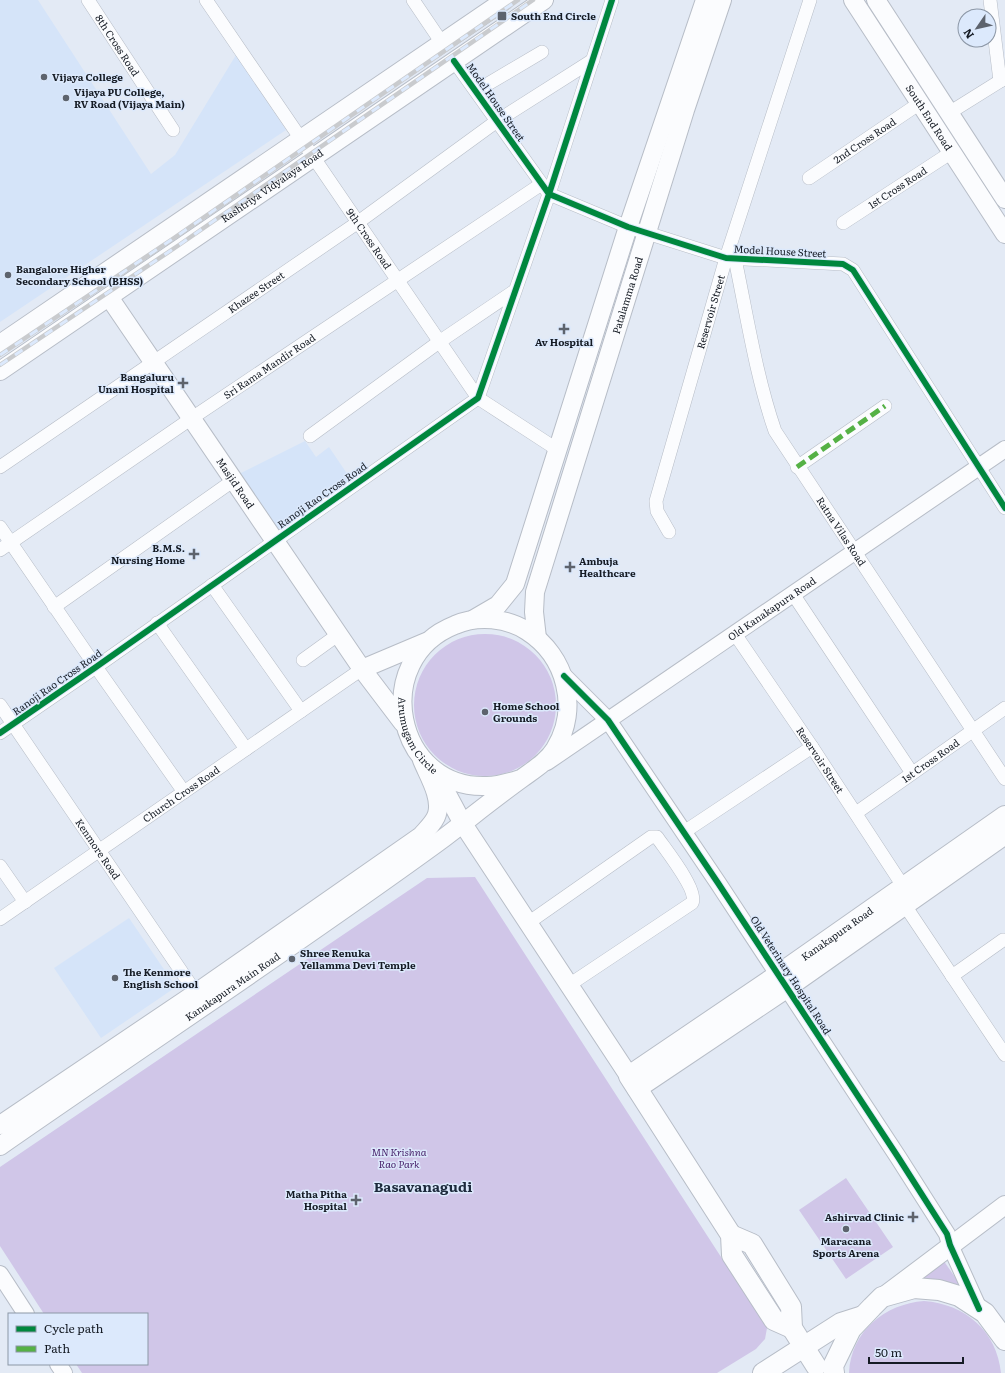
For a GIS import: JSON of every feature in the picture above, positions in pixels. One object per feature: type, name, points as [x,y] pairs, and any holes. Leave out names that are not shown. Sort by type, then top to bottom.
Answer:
[{"type":"main road","points":[[0,344],[505,0]]},
{"type":"main road","name":"Rashtriya Vidyalaya Road","points":[[0,371],[544,0]]},
{"type":"main road","name":"Patalamma Road","points":[[473,620],[498,605],[515,584],[628,227],[705,0]]},
{"type":"main road","name":"Patalamma Road","points":[[537,638],[534,612],[535,592],[647,232],[722,0]]},
{"type":"main road","name":"South End Road","points":[[853,0],[1005,234]]},
{"type":"main road","name":"South End Road","points":[[876,0],[1005,199]]},
{"type":"main road","name":"Masjid Road","points":[[110,297],[362,669],[404,724]]},
{"type":"main road","name":"Arumugam Circle","points":[[490,619],[507,622],[523,628],[537,638],[549,650],[558,662],[564,676],[568,701],[566,726],[555,750],[538,768],[521,779],[504,785],[485,787],[467,785],[449,778],[434,769],[413,746],[404,724],[401,706],[403,688],[408,670],[416,654],[429,640],[442,630],[473,620],[490,619]]},
{"type":"main road","points":[[362,669],[429,640]]},
{"type":"main road","points":[[0,1125],[196,993],[420,836],[432,823],[437,814],[438,801],[420,755]]},
{"type":"main road","points":[[434,769],[463,824],[633,1082],[731,1235],[752,1244],[792,1307],[792,1328],[804,1346],[813,1371]]},
{"type":"main road","name":"Kanakapura Main Road","points":[[0,1146],[393,875],[521,779]]},
{"type":"main road","name":"Kanakapura Road","points":[[633,1082],[782,982],[904,895],[1005,816]]},
{"type":"main road","name":"Kanakapura Road","points":[[904,895],[1005,834]]},
{"type":"main road","points":[[834,1373],[833,1366],[851,1329],[882,1297],[1005,1205]]},
{"type":"main road","points":[[882,1297],[914,1288],[939,1290],[960,1296],[985,1313],[1005,1340]]},
{"type":"main road","points":[[763,1373],[841,1323],[864,1316]]},
{"type":"street","name":"8th Cross Road","points":[[88,0],[173,130]]},
{"type":"street","name":"9th Cross Road","points":[[206,0],[478,398],[558,450]]},
{"type":"street","points":[[413,0],[442,43]]},
{"type":"street","points":[[478,398],[513,292],[544,189],[593,60],[612,0]]},
{"type":"street","name":"Reservoir Street","points":[[669,532],[657,511],[656,501],[810,0]]},
{"type":"street","points":[[949,113],[1003,80],[990,0]]},
{"type":"street","points":[[476,91],[542,52]]},
{"type":"street","name":"Khazee Street","points":[[0,467],[357,223],[497,121],[593,60]]},
{"type":"street","name":"Model House Street","points":[[454,61],[544,189],[628,227],[730,258],[843,264],[853,270],[1005,508]]},
{"type":"street","name":"2nd Cross Road","points":[[810,178],[920,103]]},
{"type":"street","name":"1st Cross Road","points":[[843,223],[952,152]]},
{"type":"street","name":"Sri Rama Mandir Road","points":[[5,546],[396,280],[544,189]]},
{"type":"street","name":"Ratna Vilas Road","points":[[730,258],[769,413],[775,431],[797,467],[1005,779]]},
{"type":"street","points":[[310,436],[439,342],[513,292]]},
{"type":"street","name":"Ranoji Rao Cross Road","points":[[0,732],[96,667],[157,622],[478,398]]},
{"type":"street","points":[[797,467],[885,406]]},
{"type":"street","name":"Old Kanakapura Road","points":[[538,768],[855,553],[1005,449]]},
{"type":"street","points":[[54,607],[234,480]]},
{"type":"street","points":[[0,527],[5,546],[54,607],[184,792]]},
{"type":"street","points":[[212,585],[301,711]]},
{"type":"street","points":[[793,594],[912,773]]},
{"type":"street","points":[[157,622],[246,749]]},
{"type":"street","points":[[303,660],[339,634]]},
{"type":"street","name":"Reservoir Street","points":[[735,634],[856,813],[952,976],[1005,1055]]},
{"type":"street","name":"Church Cross Road","points":[[0,920],[362,669]]},
{"type":"street","name":"Old Veterinary Hospital Road","points":[[564,676],[608,720],[684,832],[902,1163],[947,1234],[950,1245],[979,1309]]},
{"type":"street","name":"Kenmore Road","points":[[0,705],[196,993]]},
{"type":"street","name":"1st Cross Road","points":[[856,813],[1005,708]]},
{"type":"street","points":[[684,832],[812,747]]},
{"type":"street","points":[[528,922],[651,837],[657,837],[683,875],[693,892],[694,900],[692,903],[569,985]]},
{"type":"street","points":[[0,866],[25,902]]},
{"type":"street","points":[[952,976],[1003,940]]},
{"type":"street","points":[[0,1274],[25,1313]]},
{"type":"shaded area","name":"Vijaya College","points":[[0,0],[38,0],[151,174],[175,155],[236,55],[286,130],[0,322]]},
{"type":"shaded area","points":[[305,441],[316,457],[329,447],[352,481],[274,534],[235,476]]},
{"type":"shaded area","name":"The Kenmore English School","points":[[129,918],[176,987],[101,1038],[54,968]]},
{"type":"green space","name":"Home School Grounds","points":[[478,634],[492,634],[519,642],[540,660],[551,678],[555,691],[555,719],[548,739],[530,760],[519,768],[506,773],[492,776],[478,776],[451,768],[430,750],[422,739],[417,726],[414,712],[414,698],[422,671],[440,650],[451,642],[464,637]]},
{"type":"green space","name":"MN Krishna Rao Park","points":[[475,877],[767,1328],[765,1339],[756,1349],[717,1373],[82,1373],[77,1365],[148,1365],[148,1313],[43,1313],[0,1246],[0,1167],[427,878]]},
{"type":"green space","name":"Maracana Sports Arena","points":[[846,1178],[893,1247],[846,1279],[799,1210]]},
{"type":"green space","points":[[941,1257],[964,1290],[913,1280]]},
{"type":"green space","points":[[924,1301],[939,1303],[953,1308],[976,1322],[993,1344],[1001,1373],[849,1373],[851,1358],[856,1344],[873,1322],[896,1308],[910,1303]]},
{"type":"railway","points":[[0,355],[174,238],[518,0]]},
{"type":"railway","points":[[0,365],[179,245],[533,0]]},
{"type":"marked path","points":[[797,467],[885,406]]},
{"type":"cycle path","points":[[0,733],[478,398],[549,194],[612,0]]},
{"type":"cycle path","points":[[454,61],[549,194],[628,227],[726,258],[843,264],[853,270],[1005,508]]},
{"type":"cycle path","points":[[564,676],[608,720],[718,883],[898,1157],[947,1234],[950,1245],[979,1309]]},
{"type":"place","name":"South End Circle","points":[[502,16]]},
{"type":"place","name":"Vijaya College","points":[[44,77]]},
{"type":"place","name":"Vijaya PU College, RV Road (Vijaya Main)","points":[[66,98]]},
{"type":"place","name":"Bangalore Higher Secondary School (BHSS)","points":[[8,275]]},
{"type":"place","name":"Av Hospital","points":[[564,329]]},
{"type":"place","name":"Bangaluru Unani Hospital","points":[[183,383]]},
{"type":"place","name":"B.M.S. Nursing Home","points":[[194,554]]},
{"type":"place","name":"Ambuja Healthcare","points":[[570,567]]},
{"type":"place","name":"Home School Grounds","points":[[485,712]]},
{"type":"place","name":"Shree Renuka Yellamma Devi Temple","points":[[292,959]]},
{"type":"place","name":"The Kenmore English School","points":[[115,978]]},
{"type":"place","name":"Matha Pitha Hospital","points":[[356,1200]]},
{"type":"place","name":"Ashirvad Clinic","points":[[913,1217]]},
{"type":"place","name":"Maracana Sports Arena","points":[[846,1229]]},
{"type":"district","name":"Basavanagudi","points":[[423,1187]]}]
